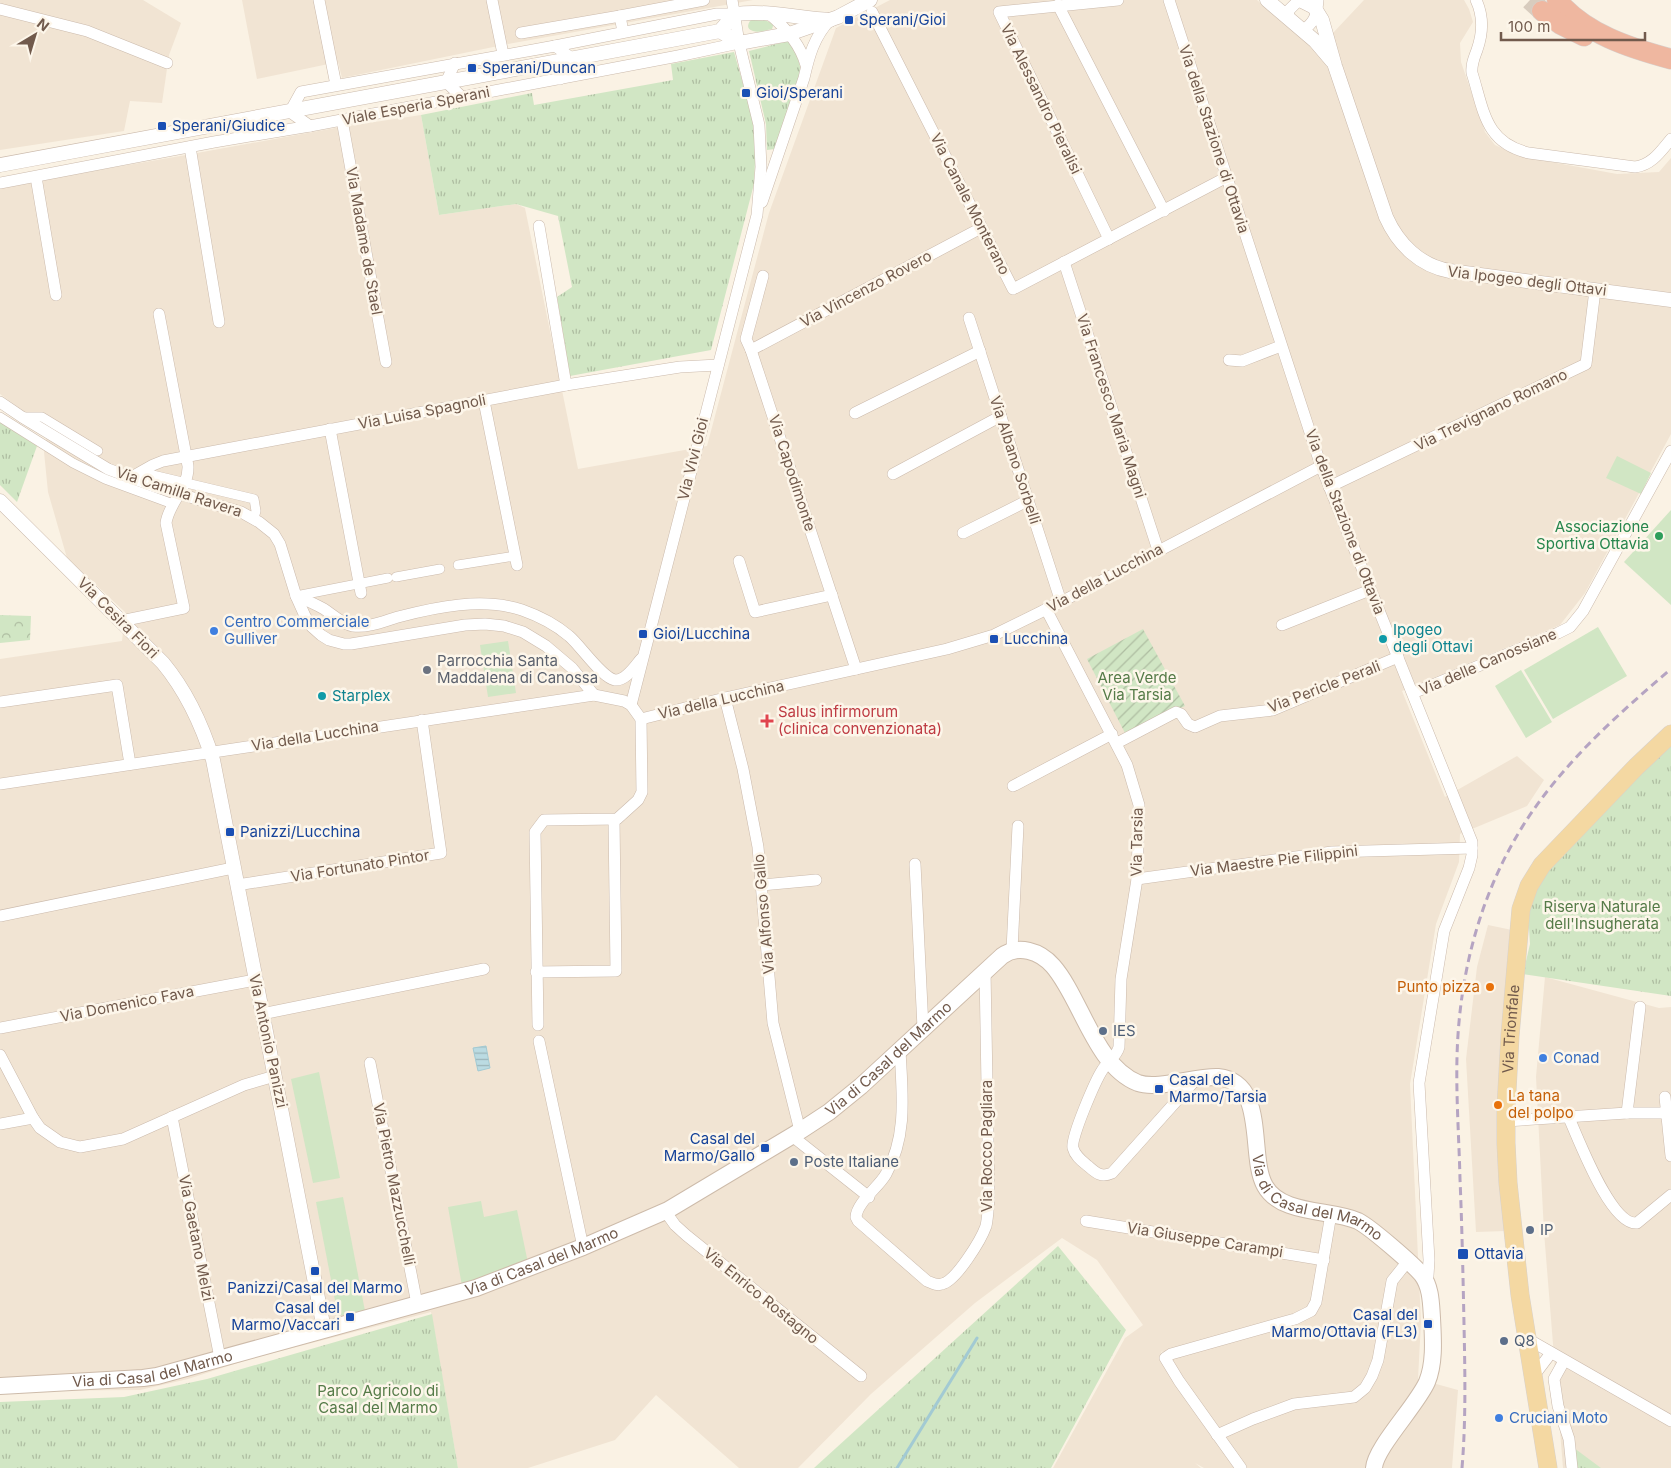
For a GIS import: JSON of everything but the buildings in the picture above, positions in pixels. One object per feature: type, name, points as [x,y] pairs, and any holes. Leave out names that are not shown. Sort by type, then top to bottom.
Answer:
[{"type":"highway","points":[[1549,5],[1560,24],[1588,37],[1618,47],[1636,49],[1671,59]]},
{"type":"main road","name":"Via Trionfale","points":[[1548,1468],[1526,1338],[1508,1183],[1506,1121],[1521,909],[1526,893],[1538,871],[1552,854],[1636,767],[1671,734]]},
{"type":"main road","name":"Via di Casal del Marmo","points":[[0,1386],[143,1378],[324,1330],[502,1279],[583,1247],[665,1211],[796,1134],[843,1101],[985,970],[1012,950],[1029,951],[1041,956],[1051,964],[1099,1044],[1110,1060],[1127,1076],[1143,1084],[1169,1083],[1212,1077],[1228,1079],[1234,1082],[1242,1090],[1252,1113],[1262,1178],[1271,1194],[1288,1204],[1360,1222],[1408,1261],[1426,1281]]},
{"type":"main road","points":[[1374,1468],[1378,1455],[1411,1409],[1429,1377],[1433,1348],[1430,1298],[1426,1281]]},
{"type":"street","points":[[319,0],[336,85]]},
{"type":"street","points":[[492,0],[503,54]]},
{"type":"street","points":[[521,34],[704,0]]},
{"type":"street","name":"Via Vivi Gioi","points":[[732,0],[739,43],[758,120],[761,167],[757,214]]},
{"type":"street","name":"Via Alessandro Pieralisi","points":[[1110,239],[999,12],[1118,0]]},
{"type":"street","name":"Via della Stazione di Ottavia","points":[[1169,0],[1321,466],[1470,835],[1472,848],[1469,868],[1444,932],[1419,1083],[1429,1260],[1426,1281]]},
{"type":"street","name":"Via Ipogeo degli Ottavi","points":[[1267,0],[1319,45],[1335,66]]},
{"type":"street","points":[[1288,18],[1289,10],[1300,0],[1318,6],[1311,24],[1302,30]]},
{"type":"street","points":[[1476,0],[1481,13],[1482,30],[1481,40],[1472,66],[1472,74],[1490,127],[1502,142],[1529,153],[1635,167],[1653,160],[1671,139]]},
{"type":"street","name":"Via Canale Monterano","points":[[871,6],[1013,289],[1227,178]]},
{"type":"street","name":"Viale Esperia Sperani","points":[[0,183],[560,79],[789,34],[871,6]]},
{"type":"street","points":[[1058,6],[1164,210]]},
{"type":"street","name":"Via Ipogeo degli Ottavi","points":[[1318,6],[1335,66],[1386,217],[1398,238],[1410,251],[1425,262],[1442,270],[1671,300]]},
{"type":"street","points":[[0,9],[88,31],[167,62]]},
{"type":"street","points":[[310,126],[290,112],[301,92],[717,14],[755,12],[830,20]]},
{"type":"street","points":[[632,13],[634,30]]},
{"type":"street","points":[[768,13],[802,50],[806,65]]},
{"type":"street","points":[[735,14],[720,31],[739,43]]},
{"type":"street","points":[[620,16],[623,32]]},
{"type":"street","points":[[608,18],[610,34]]},
{"type":"street","name":"Via Vivi Gioi","points":[[631,704],[757,214],[804,78],[806,65],[817,36],[830,20]]},
{"type":"street","name":"Viale Esperia Sperani","points":[[0,165],[720,31]]},
{"type":"street","points":[[659,43],[678,56]]},
{"type":"street","points":[[554,46],[574,59],[560,79]]},
{"type":"street","points":[[456,63],[446,82],[462,97]]},
{"type":"street","name":"Via Madame de Stael","points":[[342,120],[386,362]]},
{"type":"street","points":[[214,142],[229,123]]},
{"type":"street","points":[[123,143],[142,156]]},
{"type":"street","points":[[190,147],[219,322]]},
{"type":"street","points":[[36,177],[56,295]]},
{"type":"street","points":[[539,226],[566,385]]},
{"type":"street","name":"Via Vincenzo Rovero","points":[[751,350],[981,228]]},
{"type":"street","name":"Via Francesco Maria Magni","points":[[1064,262],[1158,550]]},
{"type":"street","name":"Via Capodimonte","points":[[763,276],[746,339],[856,669]]},
{"type":"street","name":"Via Trevignano Romano","points":[[1329,487],[1586,364],[1595,290]]},
{"type":"street","points":[[121,621],[184,608],[167,526],[168,515],[186,482],[188,470],[187,457],[159,314]]},
{"type":"street","name":"Via Albano Sorbelli","points":[[969,318],[1061,602]]},
{"type":"street","points":[[1229,360],[1242,362],[1281,346]]},
{"type":"street","points":[[855,413],[980,351]]},
{"type":"street","name":"Via Luisa Spagnoli","points":[[127,478],[160,462],[330,429],[566,385],[680,367],[718,365]]},
{"type":"street","points":[[458,565],[516,560],[484,400]]},
{"type":"street","name":"Via Camilla Ravera","points":[[0,402],[22,418],[101,465],[127,478],[229,508],[254,518],[278,540],[296,596],[305,616],[316,631],[329,640],[344,644],[465,625],[495,624],[523,632],[559,656],[579,675],[594,695]]},
{"type":"street","points":[[893,474],[1001,416]]},
{"type":"street","points":[[0,417],[72,462],[127,478],[186,482],[254,499],[256,511],[254,518]]},
{"type":"street","points":[[22,418],[42,417],[98,451]]},
{"type":"street","points":[[330,429],[360,588]]},
{"type":"street","name":"Via delle Canossiane","points":[[1413,693],[1558,633],[1575,622],[1583,611],[1671,451]]},
{"type":"street","name":"Via della Lucchina","points":[[0,784],[594,695],[631,704],[641,719],[725,698],[947,649],[1004,631],[1321,466]]},
{"type":"street","points":[[127,478],[173,504]]},
{"type":"street","name":"Via Cesira Fiori","points":[[0,501],[163,663],[178,683],[192,707],[211,752]]},
{"type":"street","points":[[963,533],[1028,501]]},
{"type":"street","points":[[739,561],[755,612],[832,595]]},
{"type":"street","points":[[296,596],[360,588],[392,578],[440,568]]},
{"type":"street","points":[[1282,625],[1370,590]]},
{"type":"street","points":[[296,596],[353,626],[366,626],[437,607],[458,605],[508,607],[533,614],[563,630],[612,679],[618,680],[625,677],[644,656]]},
{"type":"street","name":"Via Tarsia","points":[[1046,609],[1114,738],[1131,776],[1139,805],[1137,879],[1121,979],[1119,1047],[1098,1077],[1072,1144],[1074,1152],[1079,1159],[1098,1174],[1103,1176],[1115,1170],[1197,1078]]},
{"type":"street","points":[[523,632],[533,614]]},
{"type":"street","name":"Via Pericle Perali","points":[[1114,738],[1177,712],[1182,714],[1188,724],[1195,727],[1220,716],[1272,710],[1398,657]]},
{"type":"street","points":[[0,702],[116,685],[130,764]]},
{"type":"street","name":"Via Alfonso Gallo","points":[[725,698],[744,769],[758,847],[773,1023],[796,1134]]},
{"type":"street","points":[[538,1025],[534,835],[536,828],[544,820],[614,820],[621,817],[642,795],[641,719]]},
{"type":"street","name":"Via Fortunato Pintor","points":[[237,885],[441,853],[422,720]]},
{"type":"street","points":[[1013,786],[1114,738]]},
{"type":"street","name":"Via Antonio Panizzi","points":[[211,752],[324,1330]]},
{"type":"street","points":[[536,972],[616,971],[614,820]]},
{"type":"street","points":[[1012,950],[1018,826]]},
{"type":"street","name":"Via Maestre Pie Filippini","points":[[1137,879],[1332,852],[1472,848]]},
{"type":"street","points":[[915,864],[923,1028]]},
{"type":"street","points":[[0,916],[233,868]]},
{"type":"street","points":[[761,885],[816,880]]},
{"type":"street","points":[[262,1014],[484,969]]},
{"type":"street","name":"Via Rocco Pagliara","points":[[900,1050],[902,1107],[900,1135],[887,1173],[868,1196],[856,1215],[857,1220],[931,1283],[940,1285],[949,1280],[978,1244],[987,1221],[989,1199],[985,970]]},
{"type":"street","name":"Via Domenico Fava","points":[[0,1028],[255,980]]},
{"type":"street","points":[[1627,1113],[1640,1007]]},
{"type":"street","points":[[539,1041],[583,1247]]},
{"type":"street","points":[[0,1055],[40,1128],[52,1138],[68,1145],[80,1147],[123,1139],[244,1085],[275,1076]]},
{"type":"street","name":"Via Pietro Mazzucchelli","points":[[370,1063],[417,1304]]},
{"type":"street","points":[[1666,1097],[1671,1156]]},
{"type":"street","points":[[1506,1121],[1627,1113],[1667,1113]]},
{"type":"street","name":"Via Gaetano Melzi","points":[[172,1117],[220,1358]]},
{"type":"street","points":[[0,1124],[33,1118]]},
{"type":"street","points":[[1569,1118],[1605,1195],[1616,1210],[1628,1221],[1637,1223],[1671,1195]]},
{"type":"street","points":[[796,1134],[868,1196]]},
{"type":"street","name":"Via Enrico Rostagno","points":[[665,1211],[672,1222],[686,1235],[861,1376]]},
{"type":"street","points":[[1241,1468],[1165,1361],[1166,1358],[1169,1355],[1295,1319],[1311,1311],[1316,1302],[1331,1214]]},
{"type":"street","name":"Via Giuseppe Carampi","points":[[1086,1221],[1324,1260]]},
{"type":"street","points":[[1217,1435],[1294,1404],[1352,1397],[1362,1392],[1370,1380],[1378,1360],[1392,1280],[1408,1261]]},
{"type":"street","points":[[1526,1338],[1671,1422]]},
{"type":"street","points":[[1532,1378],[1551,1354]]},
{"type":"street","points":[[1564,1361],[1554,1379],[1558,1406],[1569,1439],[1572,1468]]},
{"type":"shaded area","points":[[0,0],[143,0],[181,23],[169,55],[162,103],[130,101],[124,131],[0,150]]},
{"type":"shaded area","points":[[242,0],[753,0],[508,44],[342,78],[338,62],[257,79]]},
{"type":"shaded area","points":[[890,0],[1257,0],[1316,51],[1364,0],[1464,0],[1473,22],[1460,43],[1461,62],[1485,132],[1495,145],[1519,156],[1617,174],[1659,172],[1671,158],[1671,434],[1585,593],[1560,625],[1402,691],[1445,797],[1517,756],[1544,780],[1527,806],[1460,834],[1459,862],[1436,924],[1410,1084],[1421,1322],[1418,1379],[1458,1390],[1452,1468],[1245,1468],[1162,1351],[1159,1357],[1234,1468],[1204,1468],[1195,1463],[1201,1468],[1053,1468],[1125,1338],[1143,1325],[1097,1260],[1062,1238],[975,1303],[871,1394],[798,1468],[739,1468],[656,1395],[615,1440],[528,1468],[458,1468],[431,1312],[250,1359],[188,1379],[140,1390],[0,1391],[0,659],[122,641],[125,612],[67,558],[48,492],[44,452],[48,429],[0,394],[0,187],[335,128],[421,115],[439,215],[516,204],[525,208],[578,469],[707,446],[769,213],[836,28]]},
{"type":"shaded area","points":[[1488,925],[1512,930],[1506,1231],[1476,1232],[1466,1059],[1477,967]]},
{"type":"shaded area","points":[[1545,977],[1659,1008],[1671,1007],[1671,1468],[1563,1468],[1544,1232],[1536,1077]]},
{"type":"green space","points":[[753,18],[761,18],[773,24],[772,29],[758,32],[750,30],[748,25]]},
{"type":"green space","points":[[788,41],[797,56],[801,74],[775,149],[767,150],[766,124],[749,51]]},
{"type":"green space","points":[[734,52],[755,126],[754,184],[711,350],[570,376],[557,297],[572,287],[558,216],[516,204],[439,215],[421,115],[532,93],[534,105],[673,80],[671,64]]},
{"type":"green space","points":[[0,422],[37,446],[17,502],[0,485]]},
{"type":"green space","points":[[1617,456],[1651,473],[1641,494],[1606,478]]},
{"type":"green space","name":"Associazione Sportiva Ottavia","points":[[1671,510],[1671,605],[1624,562]]},
{"type":"green space","points":[[0,615],[31,616],[30,640],[0,643]]},
{"type":"green space","points":[[1598,627],[1627,676],[1553,719],[1524,670]]},
{"type":"green space","name":"Area Verde Via Tarsia","points":[[1143,629],[1185,706],[1126,735],[1087,659]]},
{"type":"green space","points":[[508,641],[516,693],[488,697],[480,645]]},
{"type":"green space","points":[[1521,670],[1552,722],[1526,738],[1495,686]]},
{"type":"green space","name":"Riserva Naturale dell'Insugherata","points":[[1671,743],[1671,996],[1523,974],[1530,944],[1528,912],[1538,882]]},
{"type":"green space","points":[[319,1072],[340,1178],[313,1183],[291,1079]]},
{"type":"green space","points":[[343,1197],[365,1311],[338,1316],[316,1202]]},
{"type":"green space","points":[[481,1201],[484,1217],[517,1210],[528,1263],[462,1286],[448,1207]]},
{"type":"green space","points":[[1058,1246],[1126,1330],[1051,1468],[814,1468]]},
{"type":"green space","name":"Parco Agricolo di Casal del Marmo","points":[[432,1314],[458,1468],[0,1468],[0,1402],[124,1397],[207,1379]]},
{"type":"green space","points":[[1566,1442],[1601,1468],[1567,1468]]},
{"type":"water","points":[[486,1046],[490,1068],[478,1071],[473,1048]]},
{"type":"waterway","points":[[897,1468],[977,1338]]},
{"type":"tunnel","points":[[1530,0],[1542,11]]},
{"type":"railway","points":[[1462,1468],[1465,1360],[1457,1057],[1462,995],[1467,965],[1484,907],[1495,878],[1524,824],[1539,802],[1573,760],[1611,722],[1671,669]]},
{"type":"place","name":"Sperani/Gioi","points":[[849,20]]},
{"type":"place","name":"Sperani/Duncan","points":[[472,68]]},
{"type":"place","name":"Gioi/Sperani","points":[[746,93]]},
{"type":"place","name":"Sperani/Giudice","points":[[162,126]]},
{"type":"place","name":"Associazione Sportiva Ottavia","points":[[1659,536]]},
{"type":"place","name":"Centro Commerciale Gulliver","points":[[214,631]]},
{"type":"place","name":"Gioi/Lucchina","points":[[643,634]]},
{"type":"place","name":"Lucchina","points":[[994,639]]},
{"type":"place","name":"Ipogeo degli Ottavi","points":[[1383,639]]},
{"type":"place","name":"Parrocchia Santa Maddalena di Canossa","points":[[427,670]]},
{"type":"place","name":"Starplex","points":[[322,696]]},
{"type":"place","name":"Salus infirmorum (clinica convenzionata)","points":[[767,721]]},
{"type":"place","name":"Panizzi/Lucchina","points":[[230,832]]},
{"type":"place","name":"Punto pizza","points":[[1490,987]]},
{"type":"place","name":"IES","points":[[1103,1031]]},
{"type":"place","name":"Conad","points":[[1543,1058]]},
{"type":"place","name":"Casal del Marmo/Tarsia","points":[[1159,1089]]},
{"type":"place","name":"La tana del polpo","points":[[1498,1105]]},
{"type":"place","name":"Casal del Marmo/Gallo","points":[[765,1148]]},
{"type":"place","name":"Poste Italiane","points":[[794,1162]]},
{"type":"place","name":"IP","points":[[1530,1230]]},
{"type":"place","name":"Ottavia","points":[[1463,1254]]},
{"type":"place","name":"Panizzi/Casal del Marmo","points":[[315,1271]]},
{"type":"place","name":"Casal del Marmo/Vaccari","points":[[350,1317]]},
{"type":"place","name":"Casal del Marmo/Ottavia (FL3)","points":[[1428,1324]]},
{"type":"place","name":"Q8","points":[[1504,1341]]},
{"type":"place","name":"Cruciani Moto","points":[[1499,1418]]}]
